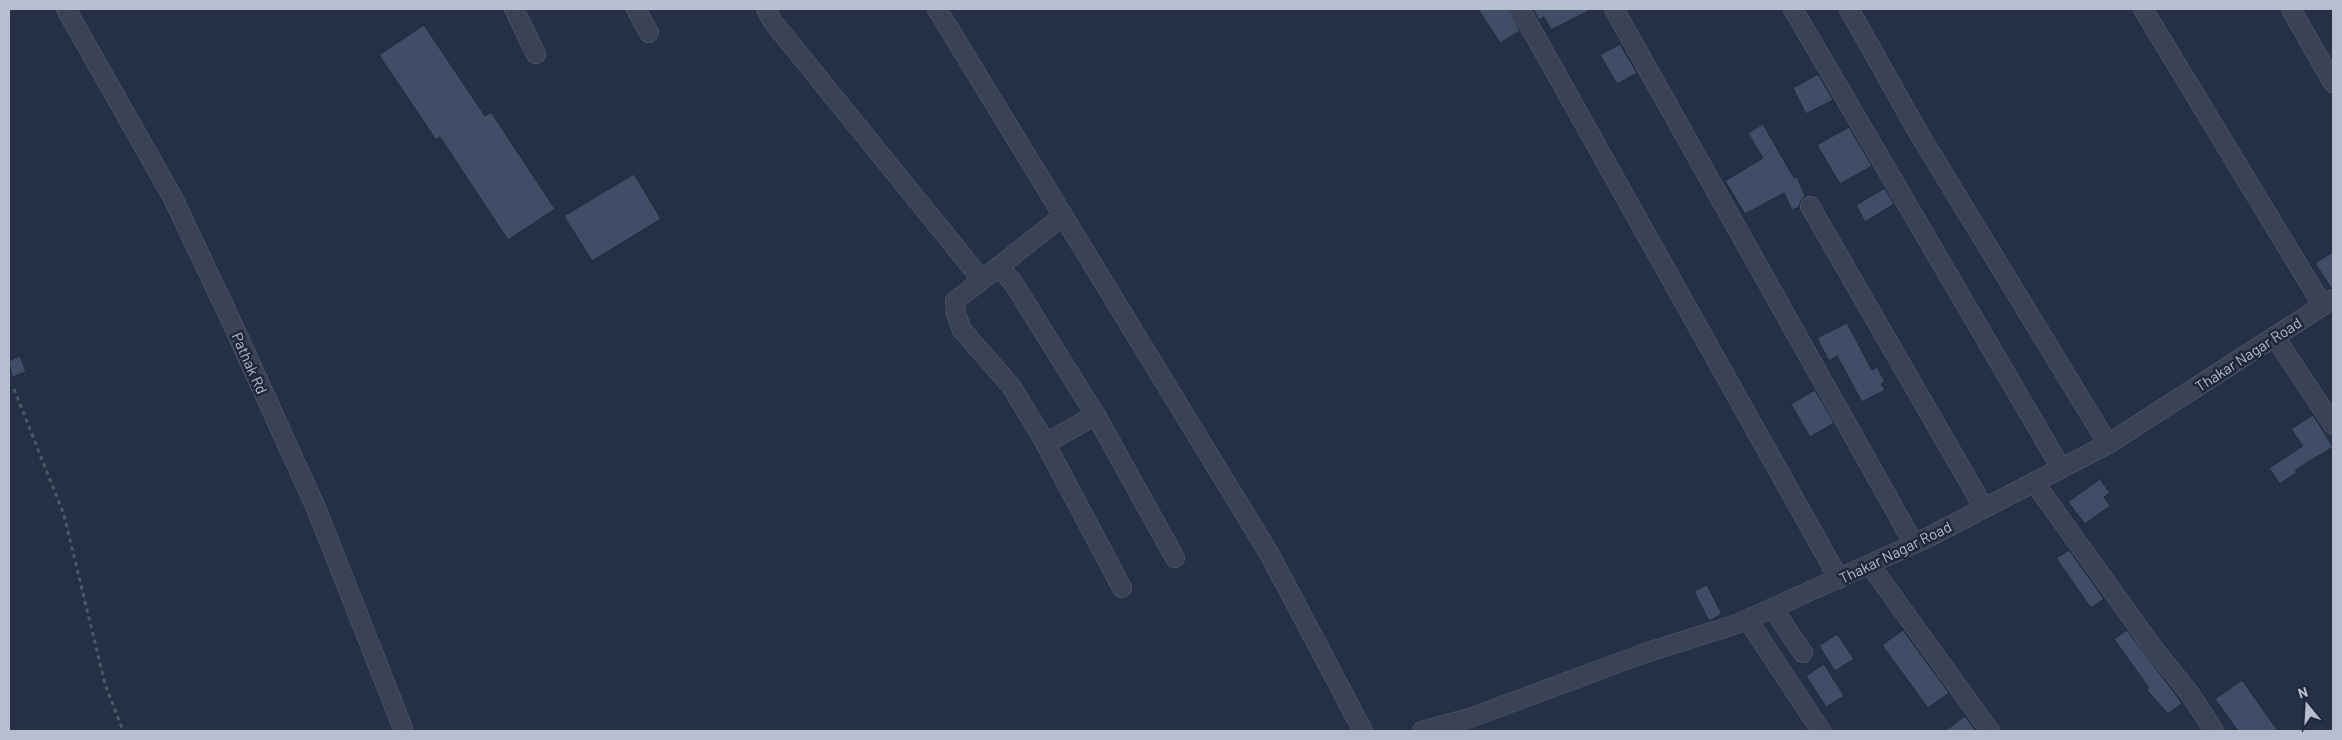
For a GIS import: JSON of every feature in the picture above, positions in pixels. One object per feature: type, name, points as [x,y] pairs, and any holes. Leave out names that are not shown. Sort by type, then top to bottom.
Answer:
[{"type":"street","name":"Pathak Rd","points":[[66,9],[173,198],[225,308],[316,508],[404,731]]},
{"type":"street","points":[[514,9],[536,54]]},
{"type":"street","points":[[636,9],[649,33]]},
{"type":"street","points":[[766,9],[773,22],[982,280]]},
{"type":"street","points":[[937,9],[1270,555],[1363,731]]},
{"type":"street","points":[[1520,9],[1838,579]]},
{"type":"street","points":[[1614,9],[1914,544]]},
{"type":"street","points":[[1793,9],[2061,468]]},
{"type":"street","points":[[1850,9],[1918,132],[2108,444]]},
{"type":"street","points":[[2143,9],[2328,303]]},
{"type":"street","points":[[2291,9],[2333,83]]},
{"type":"street","points":[[1810,206],[1984,508]]},
{"type":"street","points":[[1064,216],[955,301],[956,314],[962,330],[1011,386],[1046,443],[1122,588]]},
{"type":"street","points":[[999,266],[1014,284],[1096,415],[1175,558]]},
{"type":"street","name":"Thakar Nagar Road","points":[[1422,731],[1470,718],[1645,653],[1748,620],[1870,565],[2108,444],[2328,303]]},
{"type":"street","points":[[2275,337],[2333,424]]},
{"type":"street","points":[[1046,443],[1096,415]]},
{"type":"street","points":[[2034,482],[2154,649],[2190,694],[2214,731]]},
{"type":"street","points":[[1870,565],[1990,731]]},
{"type":"street","points":[[1773,609],[1803,653]]},
{"type":"street","points":[[1748,620],[1821,731]]},
{"type":"path","points":[[14,389],[64,515],[105,684],[123,731]]},
{"type":"building","points":[[1478,9],[1509,9],[1520,31],[1500,43]]},
{"type":"building","points":[[1533,9],[1592,9],[1551,30],[1544,17],[1539,20]]},
{"type":"building","points":[[424,25],[485,116],[491,112],[555,209],[508,240],[440,137],[436,140],[379,55]]},
{"type":"building","points":[[1620,44],[1637,73],[1617,84],[1600,55]]},
{"type":"building","points":[[1818,74],[1833,100],[1806,114],[1793,88]]},
{"type":"building","points":[[1763,124],[1794,178],[1797,177],[1805,196],[1801,200],[1799,207],[1792,210],[1784,193],[1745,214],[1725,181],[1763,158],[1748,133]]},
{"type":"building","points":[[1849,127],[1872,166],[1840,184],[1817,145]]},
{"type":"building","points":[[634,174],[661,219],[592,261],[564,216]]},
{"type":"building","points":[[1885,188],[1894,204],[1865,222],[1856,205]]},
{"type":"building","points":[[2333,252],[2333,288],[2331,288],[2315,263]]},
{"type":"building","points":[[1847,323],[1872,370],[1877,367],[1885,382],[1881,384],[1885,390],[1862,402],[1837,356],[1829,361],[1817,338]]},
{"type":"building","points":[[20,356],[26,372],[12,377],[9,361]]},
{"type":"building","points":[[1815,390],[1834,423],[1810,437],[1791,404]]},
{"type":"building","points":[[2313,415],[2333,447],[2295,470],[2297,472],[2280,484],[2269,468],[2303,446],[2291,429]]},
{"type":"building","points":[[2100,479],[2110,493],[2104,497],[2110,506],[2085,524],[2068,502]]},
{"type":"building","points":[[2069,550],[2104,599],[2091,608],[2056,558]]},
{"type":"building","points":[[1707,585],[1722,614],[1709,621],[1694,591]]},
{"type":"building","points":[[1903,630],[1949,693],[1928,708],[1882,645]]},
{"type":"building","points":[[2127,630],[2182,703],[2168,714],[2147,690],[2149,688],[2114,639]]},
{"type":"building","points":[[1837,634],[1854,659],[1835,671],[1819,646]]},
{"type":"building","points":[[1824,664],[1844,696],[1826,707],[1806,676]]},
{"type":"building","points":[[2242,680],[2278,731],[2238,731],[2215,699]]},
{"type":"building","points":[[1965,716],[1976,731],[1945,731]]}]
